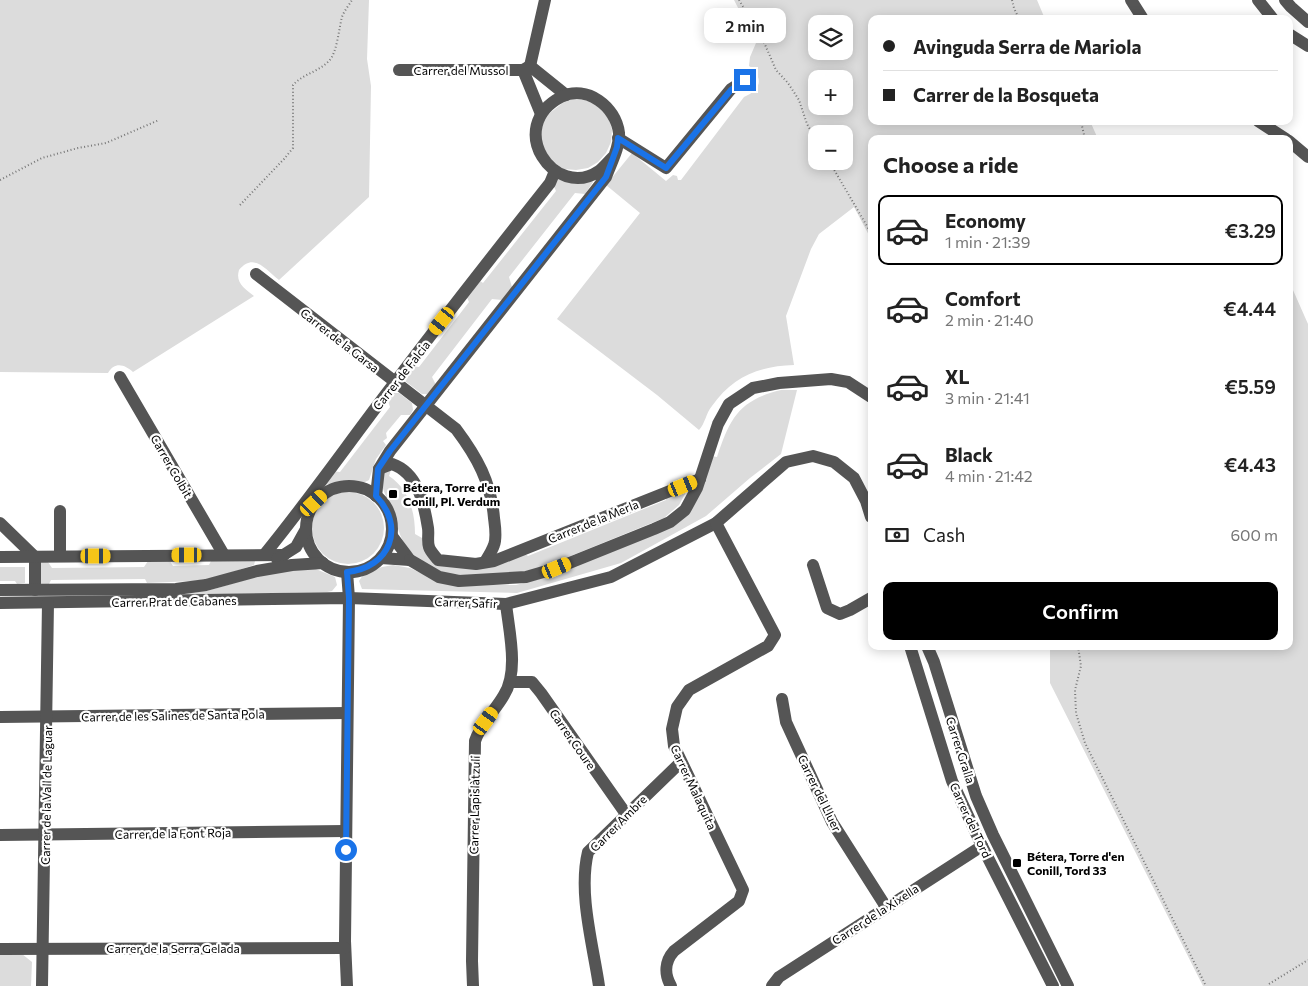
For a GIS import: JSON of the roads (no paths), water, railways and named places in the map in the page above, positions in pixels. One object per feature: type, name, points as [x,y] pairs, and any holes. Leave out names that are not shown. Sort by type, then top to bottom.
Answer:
[{"type":"street","points":[[541,114],[526,68],[545,0]]},
{"type":"street","points":[[1131,0],[1140,15]]},
{"type":"street","points":[[1258,0],[1270,15]]},
{"type":"street","points":[[1285,0],[1308,22],[1293,35]]},
{"type":"street","points":[[1293,37],[1308,46]]},
{"type":"street","points":[[526,68],[566,96]]},
{"type":"street","name":"Carrer del Mussol","points":[[399,70],[526,68]]},
{"type":"street","points":[[618,138],[666,168],[731,90],[745,80]]},
{"type":"street","points":[[376,496],[378,469],[390,451],[606,177],[617,147],[619,134],[614,116],[602,102],[591,96],[575,94],[566,96],[548,106],[541,114],[535,134],[537,147],[541,157],[555,170],[566,176],[579,177],[600,170],[613,157]]},
{"type":"street","points":[[1264,125],[1280,135]]},
{"type":"street","points":[[1293,144],[1308,157]]},
{"type":"street","name":"Carrer de Falcia","points":[[264,555],[320,485],[344,449],[394,382],[550,184],[555,170]]},
{"type":"street","name":"Carrer de la Garsa","points":[[256,274],[456,429],[474,452],[485,476],[493,501],[494,544],[485,562]]},
{"type":"street","name":"Carrer Colbit","points":[[120,377],[224,555]]},
{"type":"street","points":[[392,536],[410,560],[439,577],[459,581],[526,577],[557,568],[670,522],[685,510],[700,479],[718,424],[729,404],[753,388],[779,383],[831,379],[848,382],[868,395]]},
{"type":"street","points":[[716,523],[786,462],[813,456],[834,462],[854,478],[868,507]]},
{"type":"street","name":"Carrer de la Merla","points":[[378,469],[392,464],[401,467],[411,478],[420,492],[428,529],[429,548],[438,560],[476,564],[494,561],[700,479]]},
{"type":"street","points":[[351,486],[364,489],[376,496],[384,504],[392,525],[392,536],[388,548],[381,558],[371,566],[360,571],[334,570],[323,563],[314,554],[308,542],[306,530],[308,516],[314,503],[324,494],[337,488],[351,486]]},
{"type":"street","points":[[60,511],[60,556]]},
{"type":"street","points":[[0,523],[35,557],[35,590]]},
{"type":"street","name":"Carrer Safir","points":[[349,598],[506,604],[612,577],[716,523]]},
{"type":"street","name":"Carrer Malaquita","points":[[671,986],[666,970],[668,958],[674,951],[739,900],[743,890],[674,746],[672,729],[677,707],[689,690],[768,646],[774,635],[716,523]]},
{"type":"street","points":[[258,570],[296,548],[306,530]]},
{"type":"street","points":[[0,557],[284,555]]},
{"type":"street","points":[[381,558],[410,560]]},
{"type":"street","points":[[0,590],[176,589],[206,585],[258,570],[323,563]]},
{"type":"street","points":[[813,565],[827,608],[840,614],[868,600]]},
{"type":"street","points":[[347,572],[349,598],[345,948],[347,986]]},
{"type":"street","name":"Carrer Prat de Cabanes","points":[[0,604],[349,598]]},
{"type":"street","name":"Carrer de la Vall de Laguar","points":[[42,986],[46,834],[48,603]]},
{"type":"street","name":"Carrer Lapislàtzuli","points":[[473,986],[475,741],[478,731],[505,695],[510,682],[512,666],[506,604]]},
{"type":"street","name":"Carrer del Tord","points":[[911,650],[952,781],[982,846],[1053,986]]},
{"type":"street","name":"Carrer Gralla","points":[[929,650],[976,796],[1068,986]]},
{"type":"street","name":"Carrer Coure","points":[[510,682],[532,682],[626,814]]},
{"type":"street","name":"Carrer del Lluer","points":[[782,699],[786,722],[832,822],[886,908]]},
{"type":"street","name":"Carrer de les Salines de Santa Pola","points":[[0,717],[347,713]]},
{"type":"street","name":"Carrer Ambre","points":[[599,986],[586,905],[585,864],[588,852],[681,762]]},
{"type":"street","name":"Carrer de la Font Roja","points":[[0,834],[346,831]]},
{"type":"street","name":"Carrer de la Xixella","points":[[772,986],[779,977],[982,846]]},
{"type":"street","name":"Carrer de la Serra Gelada","points":[[0,949],[345,948]]},
{"type":"place","name":"Bétera, Torre d'en Conill, Pl. Verdum","points":[[393,494]]},
{"type":"place","name":"Bétera, Torre d'en Conill, Tord 33","points":[[1017,863]]}]
